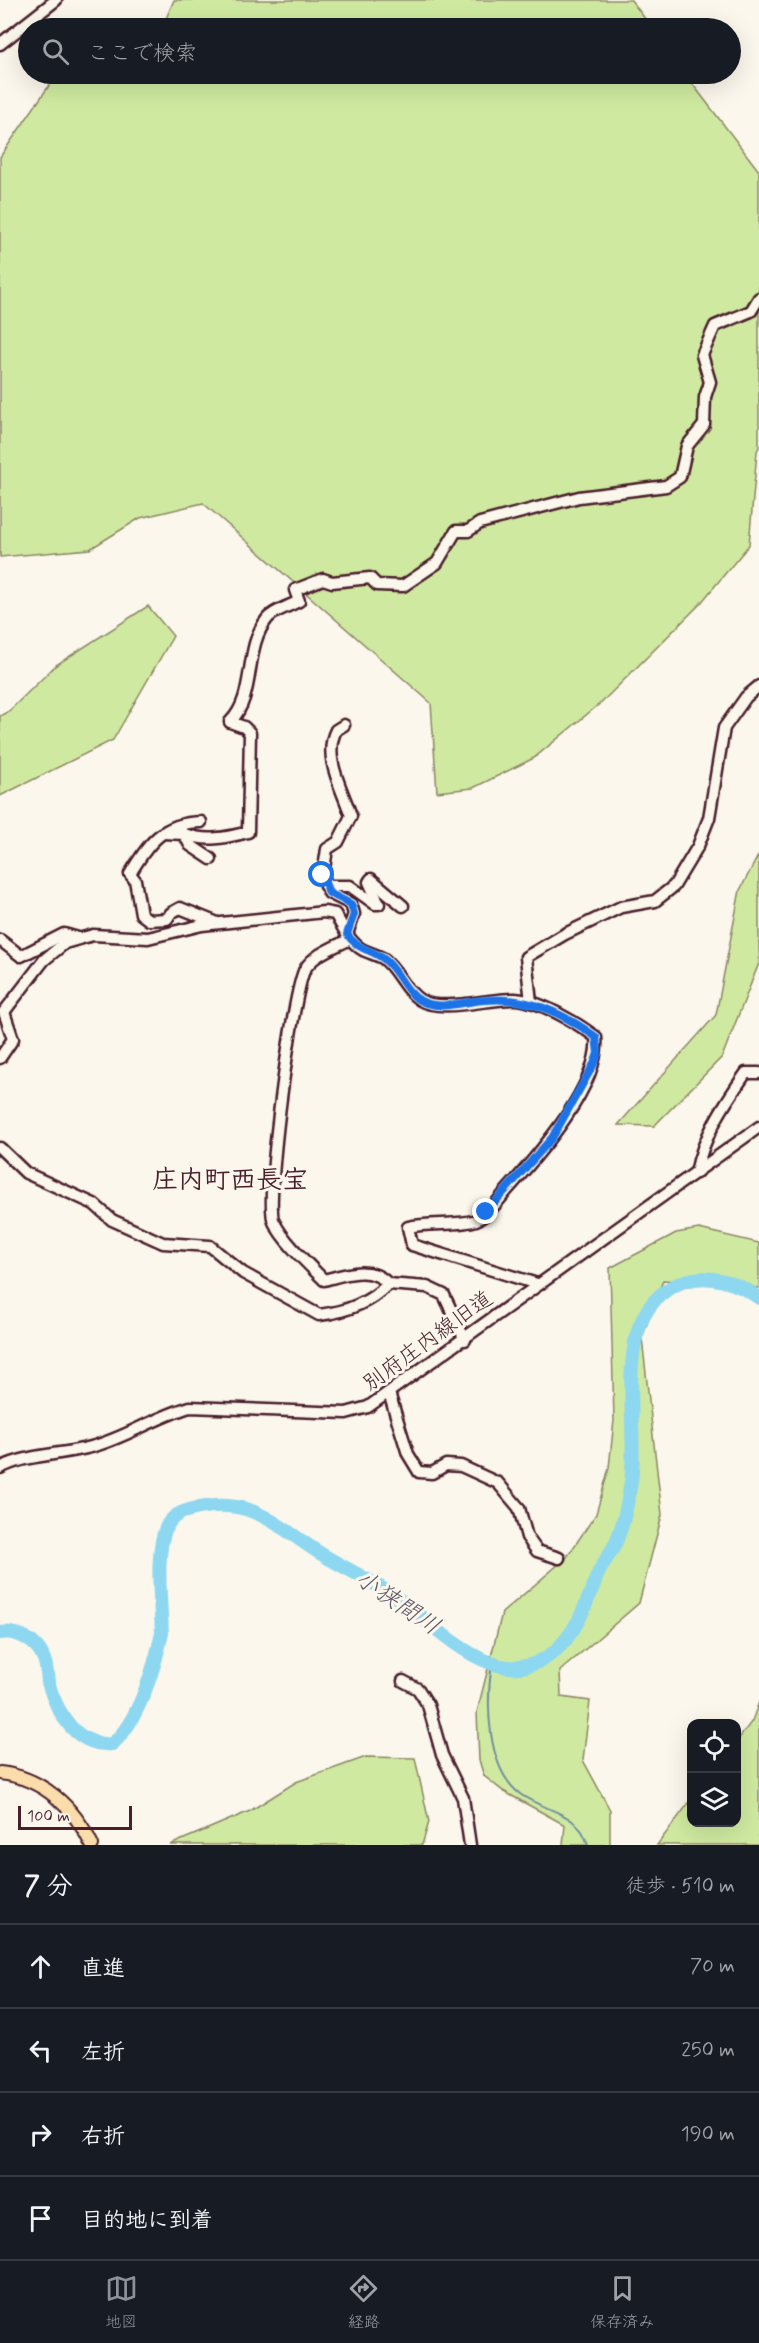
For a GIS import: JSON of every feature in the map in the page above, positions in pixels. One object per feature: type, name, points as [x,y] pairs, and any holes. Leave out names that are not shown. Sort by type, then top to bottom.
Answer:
[{"type":"main road","points":[[0,1773],[27,1779],[52,1793],[75,1815],[92,1845]]},
{"type":"street","points":[[33,18],[56,0]]},
{"type":"street","points":[[0,44],[18,30]]},
{"type":"street","points":[[163,833],[213,839],[248,832],[250,733],[244,726],[230,722],[239,713],[256,641],[268,618],[299,601],[296,590],[323,579],[332,582],[370,578],[377,585],[403,586],[437,563],[456,531],[468,531],[480,523],[579,497],[666,486],[680,477],[687,446],[704,425],[705,397],[710,381],[702,355],[715,326],[751,311],[759,298]]},
{"type":"street","points":[[531,1002],[526,957],[621,907],[655,901],[674,886],[699,846],[709,818],[724,728],[746,697],[759,686]]},
{"type":"street","points":[[344,725],[336,730],[330,749],[333,766],[351,816],[338,842],[327,849],[323,861],[325,886],[329,893],[351,904],[354,914],[349,937],[319,956],[304,970],[289,1046],[278,1124],[271,1212],[273,1222],[300,1257],[324,1280],[368,1272],[382,1277],[388,1284],[427,1287],[444,1295],[465,1340]]},
{"type":"street","points":[[201,822],[174,825],[155,838],[130,874],[135,880],[141,914],[149,920],[167,919],[171,913],[180,908],[224,925]]},
{"type":"street","points":[[184,834],[190,845],[211,859]]},
{"type":"street","points":[[325,886],[350,886],[375,904],[379,904],[369,882],[371,879],[403,906]]},
{"type":"street","points":[[0,1058],[13,1039],[2,1012],[44,960],[65,943],[93,935],[148,938],[193,927],[324,912],[335,914],[349,937],[361,949],[385,960],[404,986],[420,1001],[434,1005],[517,999],[531,1002],[581,1026],[596,1037],[598,1053],[585,1082],[552,1138],[499,1200],[477,1220],[408,1227],[412,1245],[537,1284]]},
{"type":"street","points":[[0,940],[21,956],[64,934],[82,938]]},
{"type":"street","points":[[696,1173],[708,1136],[736,1086],[746,1073],[759,1073]]},
{"type":"street","name":"別府庄内線旧道","points":[[0,1468],[29,1458],[92,1447],[120,1438],[169,1413],[190,1407],[346,1413],[368,1407],[465,1340],[537,1284],[759,1127]]},
{"type":"street","points":[[0,1148],[26,1173],[94,1204],[112,1221],[163,1243],[210,1246],[243,1273],[320,1315],[350,1308],[372,1299],[388,1284]]},
{"type":"street","points":[[389,1393],[408,1454],[419,1472],[432,1473],[446,1465],[461,1466],[498,1483],[519,1508],[527,1537],[537,1551],[559,1558]]},
{"type":"street","points":[[404,1681],[417,1689],[428,1705],[442,1755],[463,1798],[470,1845]]},
{"type":"green space","points":[[174,0],[631,0],[644,18],[166,18]]},
{"type":"green space","points":[[50,84],[693,84],[759,171],[759,447],[749,545],[700,604],[603,701],[534,758],[473,788],[437,792],[431,703],[203,503],[140,518],[90,549],[0,557],[0,157]]},
{"type":"green space","points":[[148,606],[173,636],[113,740],[0,796],[0,716],[9,711],[56,665]]},
{"type":"green space","points":[[759,854],[759,963],[722,1057],[654,1126],[618,1125],[716,1015],[740,890]]},
{"type":"green space","points":[[699,1229],[759,1243],[759,1288],[663,1280],[642,1338],[662,1515],[639,1603],[560,1671],[561,1697],[590,1701],[583,1760],[610,1810],[610,1845],[563,1845],[565,1825],[503,1791],[484,1776],[479,1760],[477,1712],[502,1613],[567,1557],[596,1514],[609,1468],[614,1420],[610,1268],[676,1233]]},
{"type":"green space","points":[[759,1702],[759,1845],[657,1845],[687,1805],[687,1827],[741,1827],[741,1736],[752,1721]]},
{"type":"green space","points":[[366,1757],[415,1758],[429,1822],[422,1845],[170,1845],[250,1811],[296,1782]]},
{"type":"waterway","name":"小狭間川","points":[[0,1633],[20,1635],[37,1647],[45,1662],[48,1682],[57,1706],[70,1726],[88,1740],[100,1744],[112,1744],[121,1735],[137,1708],[150,1677],[159,1646],[162,1633],[161,1547],[168,1524],[174,1517],[186,1511],[211,1506],[229,1506],[256,1513],[391,1594],[468,1652],[489,1662],[511,1667],[532,1664],[554,1652],[575,1626],[622,1527],[629,1495],[632,1461],[631,1401],[635,1341],[644,1316],[660,1295],[685,1281],[695,1279],[724,1281],[743,1288],[759,1298]]},
{"type":"waterway","points":[[492,1663],[489,1715],[500,1768],[509,1783],[520,1794],[577,1825],[588,1845]]},
{"type":"district","name":"庄内町西長宝","points":[[230,1179]]},
{"type":"route","points":[[322,875],[329,893],[351,904],[354,914],[347,934],[350,939],[361,949],[385,960],[404,986],[420,1001],[434,1005],[451,1005],[485,1000],[517,999],[531,1002],[581,1026],[596,1037],[598,1053],[595,1062],[552,1138],[486,1212]]}]
